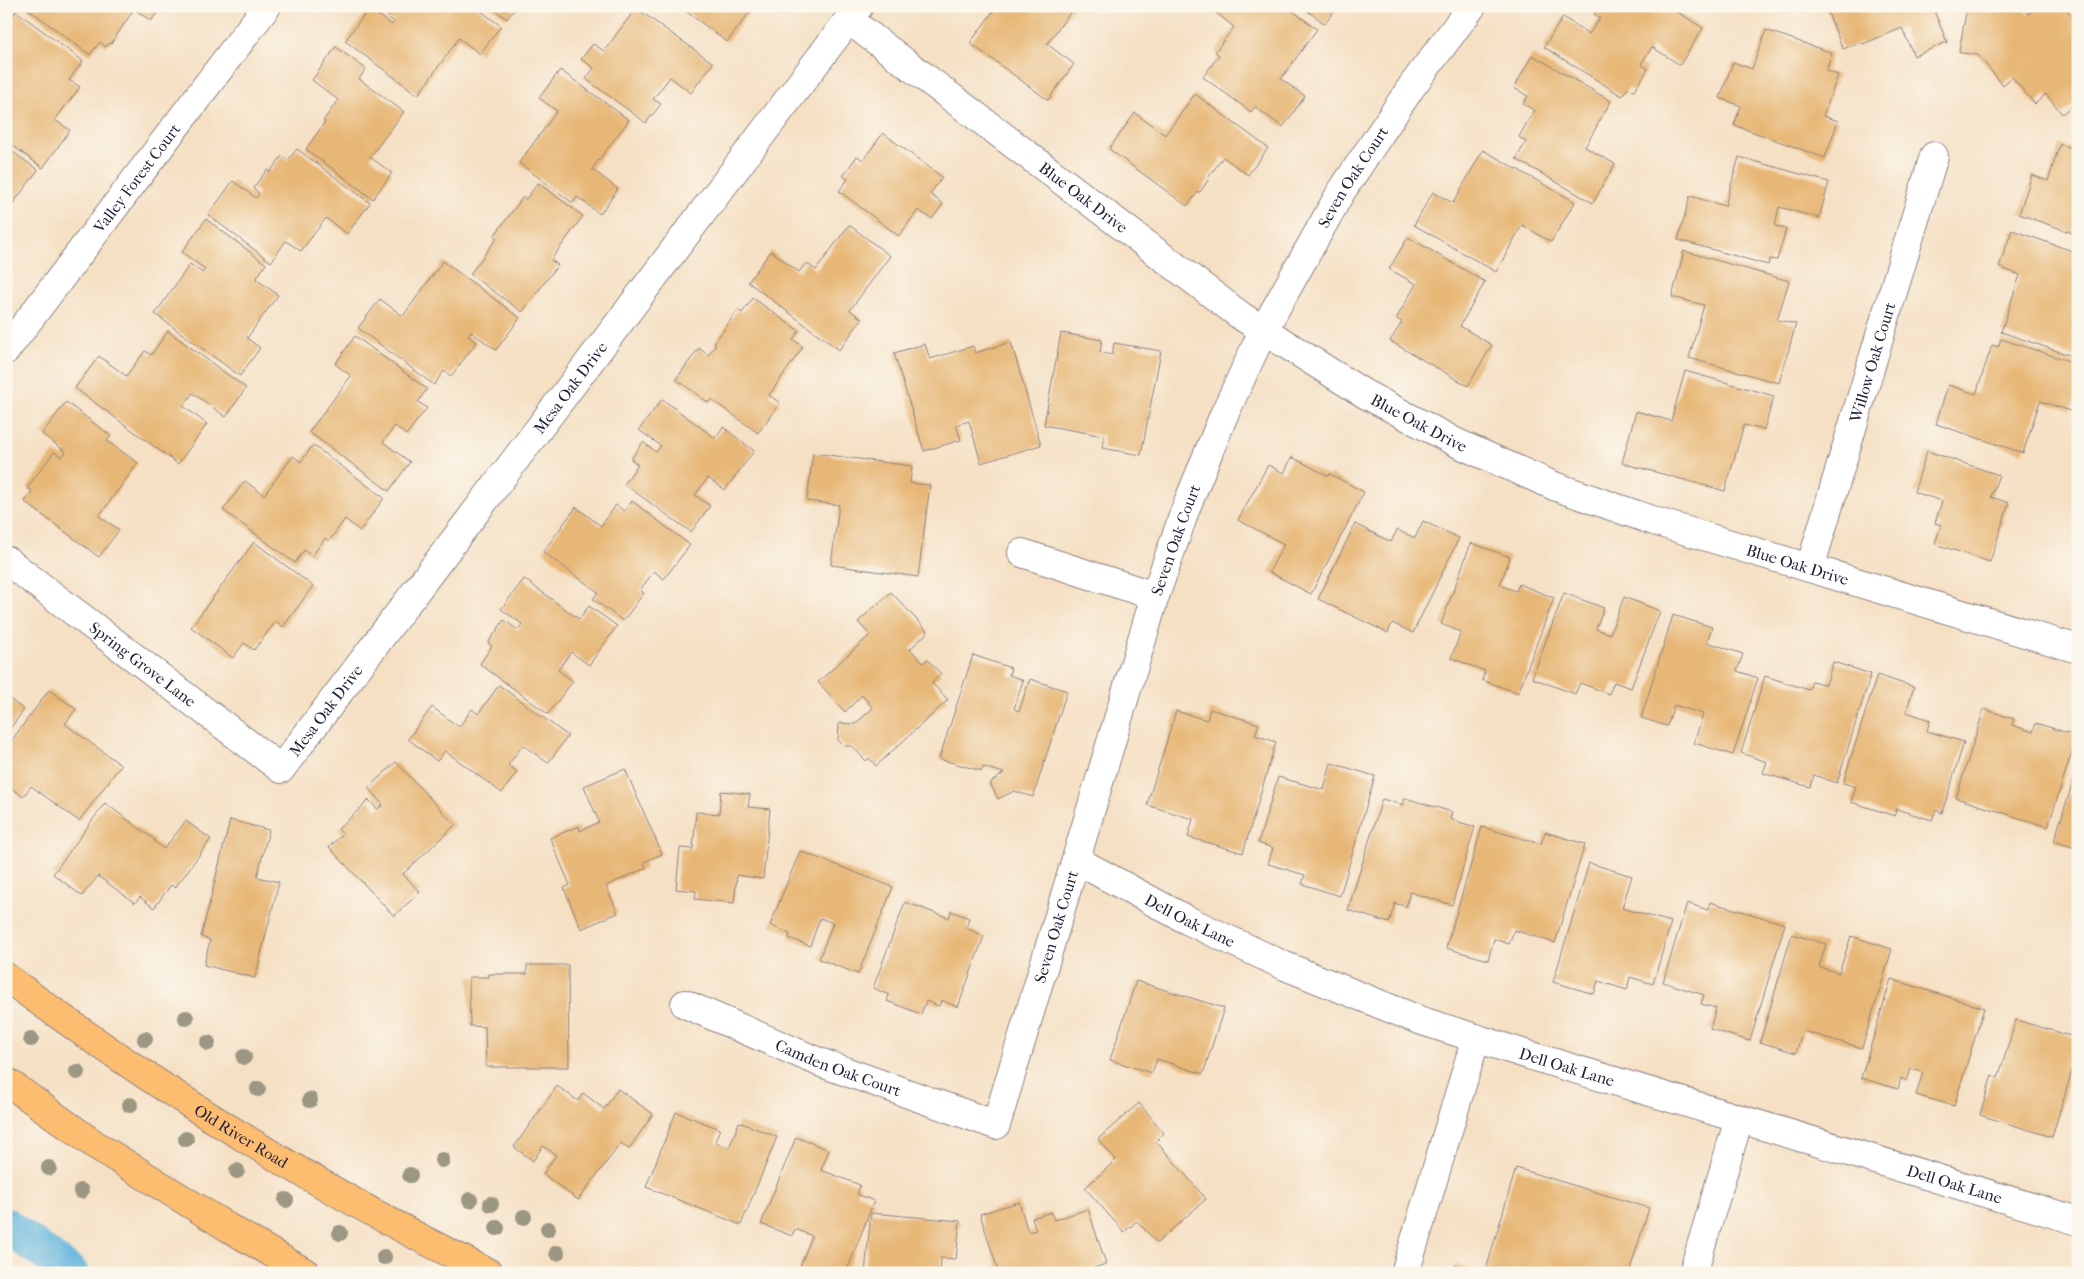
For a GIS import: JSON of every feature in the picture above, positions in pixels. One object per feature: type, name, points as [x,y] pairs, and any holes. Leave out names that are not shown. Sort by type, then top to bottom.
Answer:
[{"type":"main road","name":"Old River Road","points":[[6,977],[144,1075],[279,1160],[418,1238],[489,1273]]},
{"type":"main road","points":[[6,1081],[94,1144],[229,1228],[306,1273]]},
{"type":"street","name":"Valley Forest Court","points":[[6,350],[267,6]]},
{"type":"street","name":"Seven Oak Court","points":[[996,1125],[1155,596],[1187,505],[1223,417],[1264,331],[1341,192],[1412,86],[1472,6]]},
{"type":"street","name":"Blue Oak Drive","points":[[854,13],[1264,331],[1363,393],[1457,443],[1554,486],[1654,521],[2078,649]]},
{"type":"street","name":"Mesa Oak Drive","points":[[281,769],[854,13]]},
{"type":"street","name":"Willow Oak Court","points":[[1810,568],[1934,156]]},
{"type":"street","points":[[1022,553],[1155,596]]},
{"type":"street","name":"Spring Grove Lane","points":[[6,560],[281,769]]},
{"type":"street","name":"Dell Oak Lane","points":[[1076,860],[1187,920],[1285,966],[1419,1020],[2078,1221]]},
{"type":"street","name":"Camden Oak Court","points":[[685,1004],[819,1062],[996,1125]]},
{"type":"street","points":[[1406,1273],[1476,1038]]},
{"type":"street","points":[[1693,1273],[1739,1119]]},
{"type":"building","points":[[24,6],[162,6],[151,21],[134,9],[111,44],[109,43],[106,47],[100,42],[90,55]]},
{"type":"building","points":[[396,6],[474,6],[501,26],[480,54],[459,38],[418,95],[345,41],[369,8],[392,25],[394,22],[388,17]]},
{"type":"building","points":[[490,6],[517,6],[507,19]]},
{"type":"building","points":[[679,6],[748,6],[752,9],[727,42]]},
{"type":"building","points":[[997,6],[1075,6],[1047,44],[1074,64],[1048,100],[970,43]]},
{"type":"building","points":[[1213,6],[1286,6],[1317,29],[1281,79],[1305,96],[1283,127],[1255,107],[1251,112],[1203,77],[1219,55],[1215,52],[1234,27],[1211,9]]},
{"type":"building","points":[[1301,6],[1338,6],[1325,24]]},
{"type":"building","points":[[1599,6],[1668,6],[1703,28],[1680,65],[1652,47],[1641,64],[1648,69],[1634,91],[1628,88],[1622,96],[1544,47],[1563,17],[1589,34],[1600,18],[1594,14]]},
{"type":"building","points":[[1825,6],[1932,6],[1947,42],[1914,56],[1902,28],[1863,44],[1861,42],[1843,49]]},
{"type":"building","points":[[1974,6],[2021,6],[2028,14],[2038,6],[2064,6],[2078,23],[2078,101],[2062,114],[2046,94],[2035,104],[2012,77],[2003,85],[1978,55],[1961,53],[1959,51],[1967,7],[1973,9]]},
{"type":"building","points":[[636,8],[713,63],[691,93],[670,77],[653,99],[661,104],[646,123],[586,79],[594,68],[581,59],[593,44],[604,51]]},
{"type":"building","points":[[16,11],[83,61],[69,80],[80,87],[55,120],[70,130],[43,168],[6,141],[6,23]]},
{"type":"building","points":[[1766,30],[1832,53],[1826,71],[1838,75],[1823,116],[1838,121],[1825,158],[1734,125],[1741,106],[1720,98],[1733,62],[1752,69]]},
{"type":"building","points":[[336,47],[366,69],[359,79],[404,112],[370,157],[392,173],[373,199],[306,149],[338,100],[312,80]]},
{"type":"building","points":[[1532,55],[1611,101],[1585,147],[1615,164],[1593,203],[1516,159],[1526,142],[1519,137],[1534,110],[1523,104],[1528,96],[1514,88]]},
{"type":"building","points":[[560,70],[629,120],[592,169],[618,189],[600,214],[577,197],[573,203],[519,163],[557,111],[539,98]]},
{"type":"building","points":[[1195,94],[1268,148],[1248,175],[1223,157],[1200,192],[1187,206],[1109,149],[1135,113],[1165,135]]},
{"type":"building","points":[[2078,128],[2078,235],[2019,214],[2032,175],[2048,181],[2060,144],[2071,148]]},
{"type":"building","points":[[883,133],[942,177],[930,194],[943,204],[932,219],[918,210],[899,236],[839,191],[848,179],[843,176],[857,156],[863,160]]},
{"type":"building","points":[[6,147],[38,170],[6,213]]},
{"type":"building","points":[[297,149],[370,203],[347,234],[326,218],[301,251],[286,241],[271,262],[208,215],[233,181],[256,198],[259,193],[253,188],[267,170],[270,172],[282,156],[288,160]]},
{"type":"building","points":[[1483,150],[1575,202],[1551,242],[1522,225],[1496,272],[1414,225],[1433,192],[1453,203]]},
{"type":"building","points":[[1739,157],[1829,182],[1819,218],[1779,207],[1775,226],[1786,229],[1777,260],[1770,259],[1768,265],[1678,240],[1690,196],[1725,206]]},
{"type":"building","points":[[538,183],[583,216],[551,260],[558,265],[522,312],[470,274],[497,238],[494,236],[523,197],[526,199]]},
{"type":"building","points":[[206,219],[266,264],[256,279],[278,295],[247,338],[260,348],[240,376],[155,314],[190,264],[202,273],[205,269],[182,252]]},
{"type":"building","points":[[849,225],[890,256],[850,310],[862,319],[839,350],[748,282],[771,251],[799,272],[806,263],[816,270]]},
{"type":"building","points":[[2012,230],[2078,253],[2078,358],[2001,332],[2020,275],[1999,267]]},
{"type":"building","points":[[1408,237],[1485,282],[1460,326],[1492,345],[1468,386],[1390,341],[1402,322],[1396,319],[1416,284],[1389,269]]},
{"type":"building","points":[[1684,251],[1789,281],[1777,320],[1796,324],[1779,383],[1689,358],[1704,305],[1672,297]]},
{"type":"building","points":[[443,261],[520,318],[496,350],[471,332],[468,336],[477,342],[451,376],[444,371],[434,385],[358,328],[380,299],[403,316]]},
{"type":"building","points":[[753,298],[799,331],[793,339],[803,347],[769,395],[780,403],[758,433],[711,399],[709,403],[676,379],[699,348],[708,355],[716,345],[714,343],[738,310],[742,313]]},
{"type":"building","points":[[168,331],[246,388],[226,417],[193,393],[183,406],[207,424],[178,464],[75,388],[99,356],[126,376],[145,351],[151,355]]},
{"type":"building","points":[[1061,333],[1102,340],[1100,352],[1112,355],[1114,343],[1161,351],[1141,455],[1102,448],[1104,436],[1044,425]]},
{"type":"building","points":[[355,336],[427,389],[418,402],[427,408],[406,435],[395,426],[383,442],[410,462],[389,491],[309,432],[351,376],[335,364]]},
{"type":"building","points":[[2001,339],[2078,364],[2078,390],[2071,411],[2040,401],[2023,453],[1936,424],[1948,385],[1976,394],[1992,345],[1998,347]]},
{"type":"building","points":[[1011,342],[1041,445],[981,463],[969,421],[956,425],[961,440],[924,451],[894,353],[925,344],[930,359],[973,346],[975,353]]},
{"type":"building","points":[[1685,371],[1774,396],[1764,430],[1744,425],[1725,491],[1622,463],[1636,411],[1671,421]]},
{"type":"building","points":[[662,399],[715,438],[723,427],[754,451],[725,490],[708,478],[695,495],[710,506],[691,532],[624,484],[638,465],[631,459],[643,442],[656,452],[661,446],[639,430]]},
{"type":"building","points":[[66,402],[111,436],[107,441],[138,463],[99,516],[119,530],[99,557],[25,502],[32,491],[27,488],[54,452],[62,457],[66,452],[42,434]]},
{"type":"building","points":[[313,445],[384,498],[360,531],[345,519],[329,541],[325,538],[312,556],[304,550],[295,563],[223,510],[245,481],[264,495],[293,456],[301,462]]},
{"type":"building","points":[[1927,451],[1999,475],[1991,497],[2009,503],[1990,562],[1935,544],[1941,525],[1935,523],[1942,501],[1914,492]]},
{"type":"building","points":[[813,453],[912,466],[910,483],[930,485],[918,577],[831,565],[839,505],[807,501]]},
{"type":"building","points":[[1292,457],[1364,492],[1311,594],[1269,572],[1284,544],[1238,520],[1268,465],[1284,473]]},
{"type":"building","points":[[632,501],[690,545],[664,579],[654,571],[640,590],[644,593],[623,621],[593,599],[598,592],[543,552],[576,507],[601,526],[616,505],[624,511]]},
{"type":"building","points":[[1423,521],[1459,538],[1413,633],[1392,623],[1388,633],[1318,599],[1355,524],[1391,542],[1397,530],[1415,538]]},
{"type":"building","points":[[254,542],[313,586],[283,627],[276,621],[254,650],[244,643],[233,658],[191,627]]},
{"type":"building","points":[[1471,543],[1510,557],[1500,585],[1516,591],[1519,584],[1554,598],[1518,693],[1482,680],[1485,671],[1451,658],[1461,632],[1441,624]]},
{"type":"building","points":[[524,579],[579,619],[589,606],[617,626],[589,665],[571,652],[558,670],[573,681],[548,714],[480,664],[492,646],[488,643],[504,620],[518,630],[522,624],[501,609]]},
{"type":"building","points":[[891,592],[928,632],[910,649],[923,663],[927,659],[941,674],[932,683],[948,700],[876,766],[869,758],[866,761],[852,746],[844,746],[838,740],[839,723],[855,724],[873,708],[862,695],[845,712],[818,682],[870,635],[858,622]]},
{"type":"building","points":[[1564,593],[1604,608],[1596,629],[1610,634],[1624,597],[1660,611],[1631,688],[1614,682],[1609,694],[1580,683],[1575,694],[1532,678]]},
{"type":"building","points":[[1673,615],[1712,627],[1707,642],[1743,654],[1737,671],[1758,678],[1733,755],[1694,743],[1703,714],[1674,705],[1667,726],[1641,718]]},
{"type":"building","points":[[973,655],[1011,668],[1009,675],[1023,680],[1014,709],[1019,711],[1030,679],[1067,691],[1033,797],[1014,791],[998,799],[990,783],[1004,773],[983,767],[982,771],[939,759]]},
{"type":"building","points":[[1833,662],[1871,674],[1837,783],[1814,775],[1810,787],[1763,773],[1767,762],[1741,753],[1765,676],[1809,690],[1812,681],[1826,685]]},
{"type":"building","points":[[1877,675],[1914,687],[1906,712],[1930,720],[1927,731],[1964,742],[1942,813],[1936,810],[1932,820],[1896,809],[1895,816],[1851,802],[1856,787],[1843,783]]},
{"type":"building","points":[[499,685],[568,736],[548,763],[523,745],[508,765],[517,772],[502,793],[445,751],[437,761],[408,739],[432,707],[459,727],[472,709],[478,714]]},
{"type":"building","points":[[49,690],[76,709],[65,724],[121,765],[79,821],[31,786],[23,797],[6,784],[6,748]]},
{"type":"building","points":[[6,696],[24,710],[6,734]]},
{"type":"building","points":[[1210,709],[1259,724],[1255,735],[1276,742],[1243,853],[1188,837],[1193,819],[1147,805],[1176,711],[1207,720]]},
{"type":"building","points":[[1984,709],[2014,719],[2012,725],[2033,732],[2036,723],[2077,736],[2048,827],[1956,798]]},
{"type":"building","points":[[396,762],[455,825],[403,874],[420,892],[394,916],[329,847],[343,834],[338,829],[369,800],[377,809],[383,805],[368,788]]},
{"type":"building","points":[[1331,763],[1375,776],[1340,896],[1302,884],[1305,875],[1268,864],[1273,848],[1258,843],[1278,777],[1324,790]]},
{"type":"building","points":[[2078,766],[2078,849],[2054,841]]},
{"type":"building","points":[[625,769],[662,854],[644,862],[646,868],[606,886],[618,913],[581,929],[564,888],[570,885],[550,838],[579,826],[580,831],[599,822],[584,786]]},
{"type":"building","points":[[721,791],[750,794],[748,807],[770,809],[763,879],[737,875],[734,903],[695,899],[696,891],[676,889],[680,848],[693,849],[696,812],[719,814]]},
{"type":"building","points":[[1405,798],[1452,812],[1450,819],[1475,827],[1452,905],[1410,892],[1406,907],[1395,903],[1389,923],[1348,910],[1382,799],[1403,805]]},
{"type":"building","points":[[105,803],[155,840],[164,849],[186,821],[211,839],[175,888],[171,885],[154,908],[140,897],[135,903],[98,876],[82,896],[53,874]]},
{"type":"building","points":[[230,820],[269,830],[257,877],[279,882],[255,978],[204,965],[210,940],[201,937]]},
{"type":"building","points":[[1482,827],[1541,844],[1545,832],[1585,844],[1555,943],[1514,930],[1509,944],[1494,939],[1488,960],[1446,948]]},
{"type":"building","points":[[800,851],[893,887],[858,974],[819,959],[833,923],[820,918],[810,946],[789,938],[790,934],[770,925]]},
{"type":"building","points":[[1589,863],[1632,876],[1622,908],[1671,922],[1653,984],[1630,977],[1627,990],[1598,981],[1594,994],[1553,982]]},
{"type":"building","points":[[905,902],[949,918],[951,911],[969,918],[966,928],[984,936],[958,1007],[941,1000],[939,1006],[926,1001],[921,1014],[887,1001],[889,995],[873,988]]},
{"type":"building","points":[[1710,902],[1785,924],[1750,1041],[1710,1029],[1716,1008],[1701,1004],[1704,995],[1663,982],[1687,903],[1708,910]]},
{"type":"building","points":[[1792,934],[1826,944],[1819,967],[1839,973],[1851,936],[1892,949],[1862,1048],[1803,1031],[1796,1053],[1760,1042]]},
{"type":"building","points":[[527,965],[568,965],[569,1067],[486,1067],[485,1027],[470,1026],[469,977],[489,977],[489,974],[527,974]]},
{"type":"building","points":[[1891,979],[1984,1008],[1954,1106],[1916,1095],[1923,1072],[1911,1069],[1907,1081],[1901,1078],[1898,1089],[1861,1078]]},
{"type":"building","points":[[1136,981],[1224,1008],[1203,1074],[1157,1059],[1152,1073],[1110,1060]]},
{"type":"building","points":[[2016,1020],[2078,1038],[2078,1051],[2052,1137],[1980,1115],[1992,1075],[1998,1078]]},
{"type":"building","points":[[557,1086],[578,1101],[583,1093],[604,1109],[618,1089],[653,1114],[629,1149],[621,1143],[578,1200],[543,1174],[556,1155],[543,1146],[533,1161],[514,1147]]},
{"type":"building","points":[[1139,1103],[1164,1133],[1156,1141],[1206,1199],[1157,1243],[1137,1221],[1124,1232],[1085,1188],[1116,1160],[1098,1139]]},
{"type":"building","points":[[676,1112],[720,1129],[715,1142],[729,1148],[739,1122],[777,1137],[741,1225],[646,1187]]},
{"type":"building","points":[[796,1137],[829,1150],[821,1170],[860,1185],[857,1194],[874,1201],[846,1273],[807,1273],[799,1269],[812,1236],[795,1229],[792,1236],[761,1224]]},
{"type":"building","points":[[1516,1168],[1649,1208],[1629,1273],[1485,1273]]},
{"type":"building","points":[[1019,1202],[1028,1232],[1036,1230],[1032,1218],[1051,1212],[1054,1220],[1088,1209],[1106,1264],[1078,1273],[999,1273],[980,1214]]},
{"type":"building","points":[[871,1213],[960,1221],[956,1259],[941,1258],[940,1273],[865,1273]]},
{"type":"building","points":[[1456,1265],[1479,1272],[1479,1273],[1454,1273]]},
{"type":"waterway","points":[[6,1225],[71,1273]]}]
